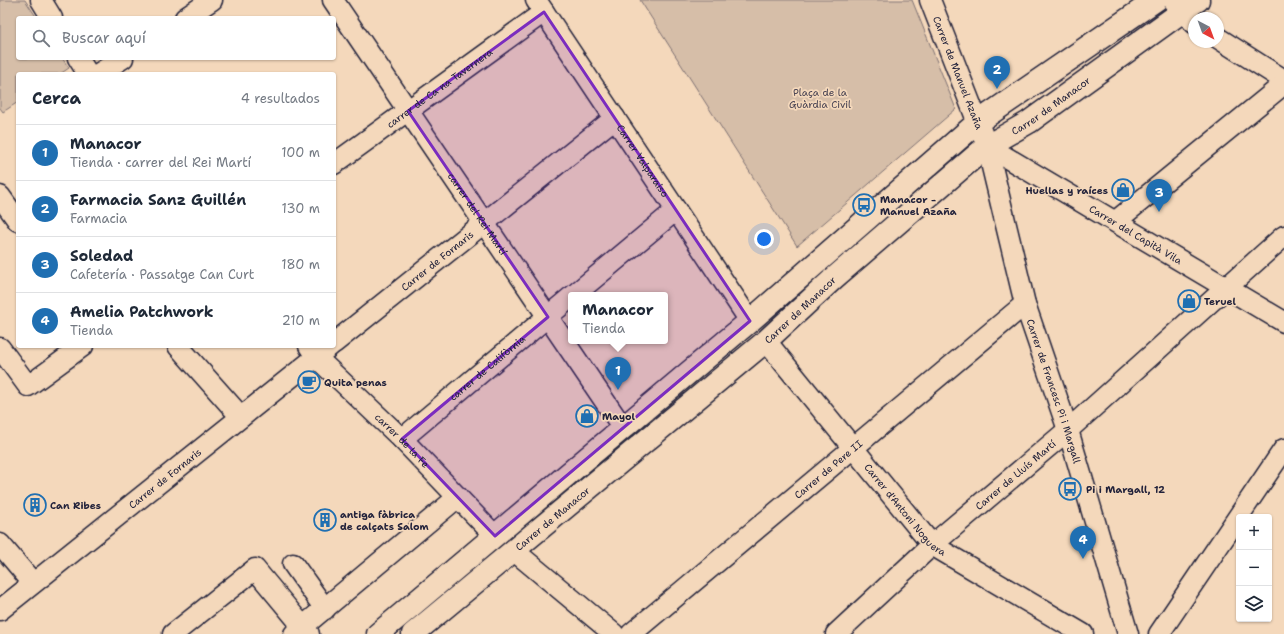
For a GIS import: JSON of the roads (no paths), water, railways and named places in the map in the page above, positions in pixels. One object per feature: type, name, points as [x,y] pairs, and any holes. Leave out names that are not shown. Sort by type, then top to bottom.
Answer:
[{"type":"main road","points":[[378,634],[750,321],[978,122],[1156,0]]},
{"type":"main road","name":"Carrer de Manacor","points":[[413,634],[766,341],[834,278],[987,146],[1029,122],[1187,9]]},
{"type":"main road","points":[[691,403],[704,372],[733,348],[750,321]]},
{"type":"street","points":[[41,0],[51,16]]},
{"type":"street","points":[[188,16],[212,0]]},
{"type":"street","name":"carrer del Rei Martí","points":[[333,0],[623,428]]},
{"type":"street","name":"Carrer de Manuel Azaña","points":[[930,0],[987,146]]},
{"type":"street","name":"carrer de Ca na Tavernera","points":[[336,163],[408,111],[540,6]]},
{"type":"street","name":"Carrer Valparaiso","points":[[540,6],[750,321]]},
{"type":"street","points":[[1224,42],[1284,80]]},
{"type":"street","points":[[81,60],[98,72]]},
{"type":"street","points":[[101,72],[120,60]]},
{"type":"street","points":[[1116,221],[1284,84]]},
{"type":"street","name":"Carrer de Fornaris","points":[[336,341],[615,118]]},
{"type":"street","name":"Carrer del Capità Vila","points":[[987,146],[1116,221],[1284,322]]},
{"type":"street","name":"Carrer de Francesc Pi i Margall","points":[[987,146],[1026,304],[1068,430],[1128,634]]},
{"type":"street","points":[[0,196],[16,218]]},
{"type":"street","points":[[578,292],[676,210]]},
{"type":"street","name":"Carrer de Lluís Martí","points":[[836,634],[932,545],[1068,430],[1284,236]]},
{"type":"street","name":"carrer de Califòrnia","points":[[402,439],[568,300]]},
{"type":"street","name":"Carrer de Pere II","points":[[631,634],[1026,304]]},
{"type":"street","name":"Carrer d'Antoni Noguera","points":[[766,341],[932,545],[1083,634]]},
{"type":"street","points":[[0,348],[28,386],[80,348]]},
{"type":"street","points":[[180,348],[241,417]]},
{"type":"street","name":"Carrer de Fornaris","points":[[0,610],[241,417],[318,350]]},
{"type":"street","name":"carrer de la Fe","points":[[318,350],[495,536]]},
{"type":"street","points":[[1159,634],[1284,449]]},
{"type":"street","points":[[173,634],[255,569],[302,632],[325,609],[458,497]]},
{"type":"street","points":[[0,544],[33,583]]},
{"type":"street","points":[[513,550],[614,634]]},
{"type":"street","points":[[293,564],[325,609]]},
{"type":"place","name":"Farmacia Sanz Guillén","points":[[997,89]]},
{"type":"place","name":"Huellas y raíces","points":[[1123,190]]},
{"type":"place","name":"Manacor - Manuel Azaña","points":[[864,205]]},
{"type":"place","name":"Soledad","points":[[1159,212]]},
{"type":"place","name":"Teruel","points":[[1189,301]]},
{"type":"place","name":"Quita penas","points":[[309,382]]},
{"type":"place","name":"Manacor","points":[[618,390]]},
{"type":"place","name":"Mayol","points":[[587,416]]},
{"type":"place","name":"Pi i Margall, 12","points":[[1070,489]]},
{"type":"place","name":"Can Ribes","points":[[35,505]]},
{"type":"place","name":"antiga fàbrica de calçats Salom","points":[[325,520]]},
{"type":"place","name":"Amelia Patchwork","points":[[1083,559]]},
{"type":"park label","name":"Plaça de la Guàrdia Civil","points":[[820,98]]}]
